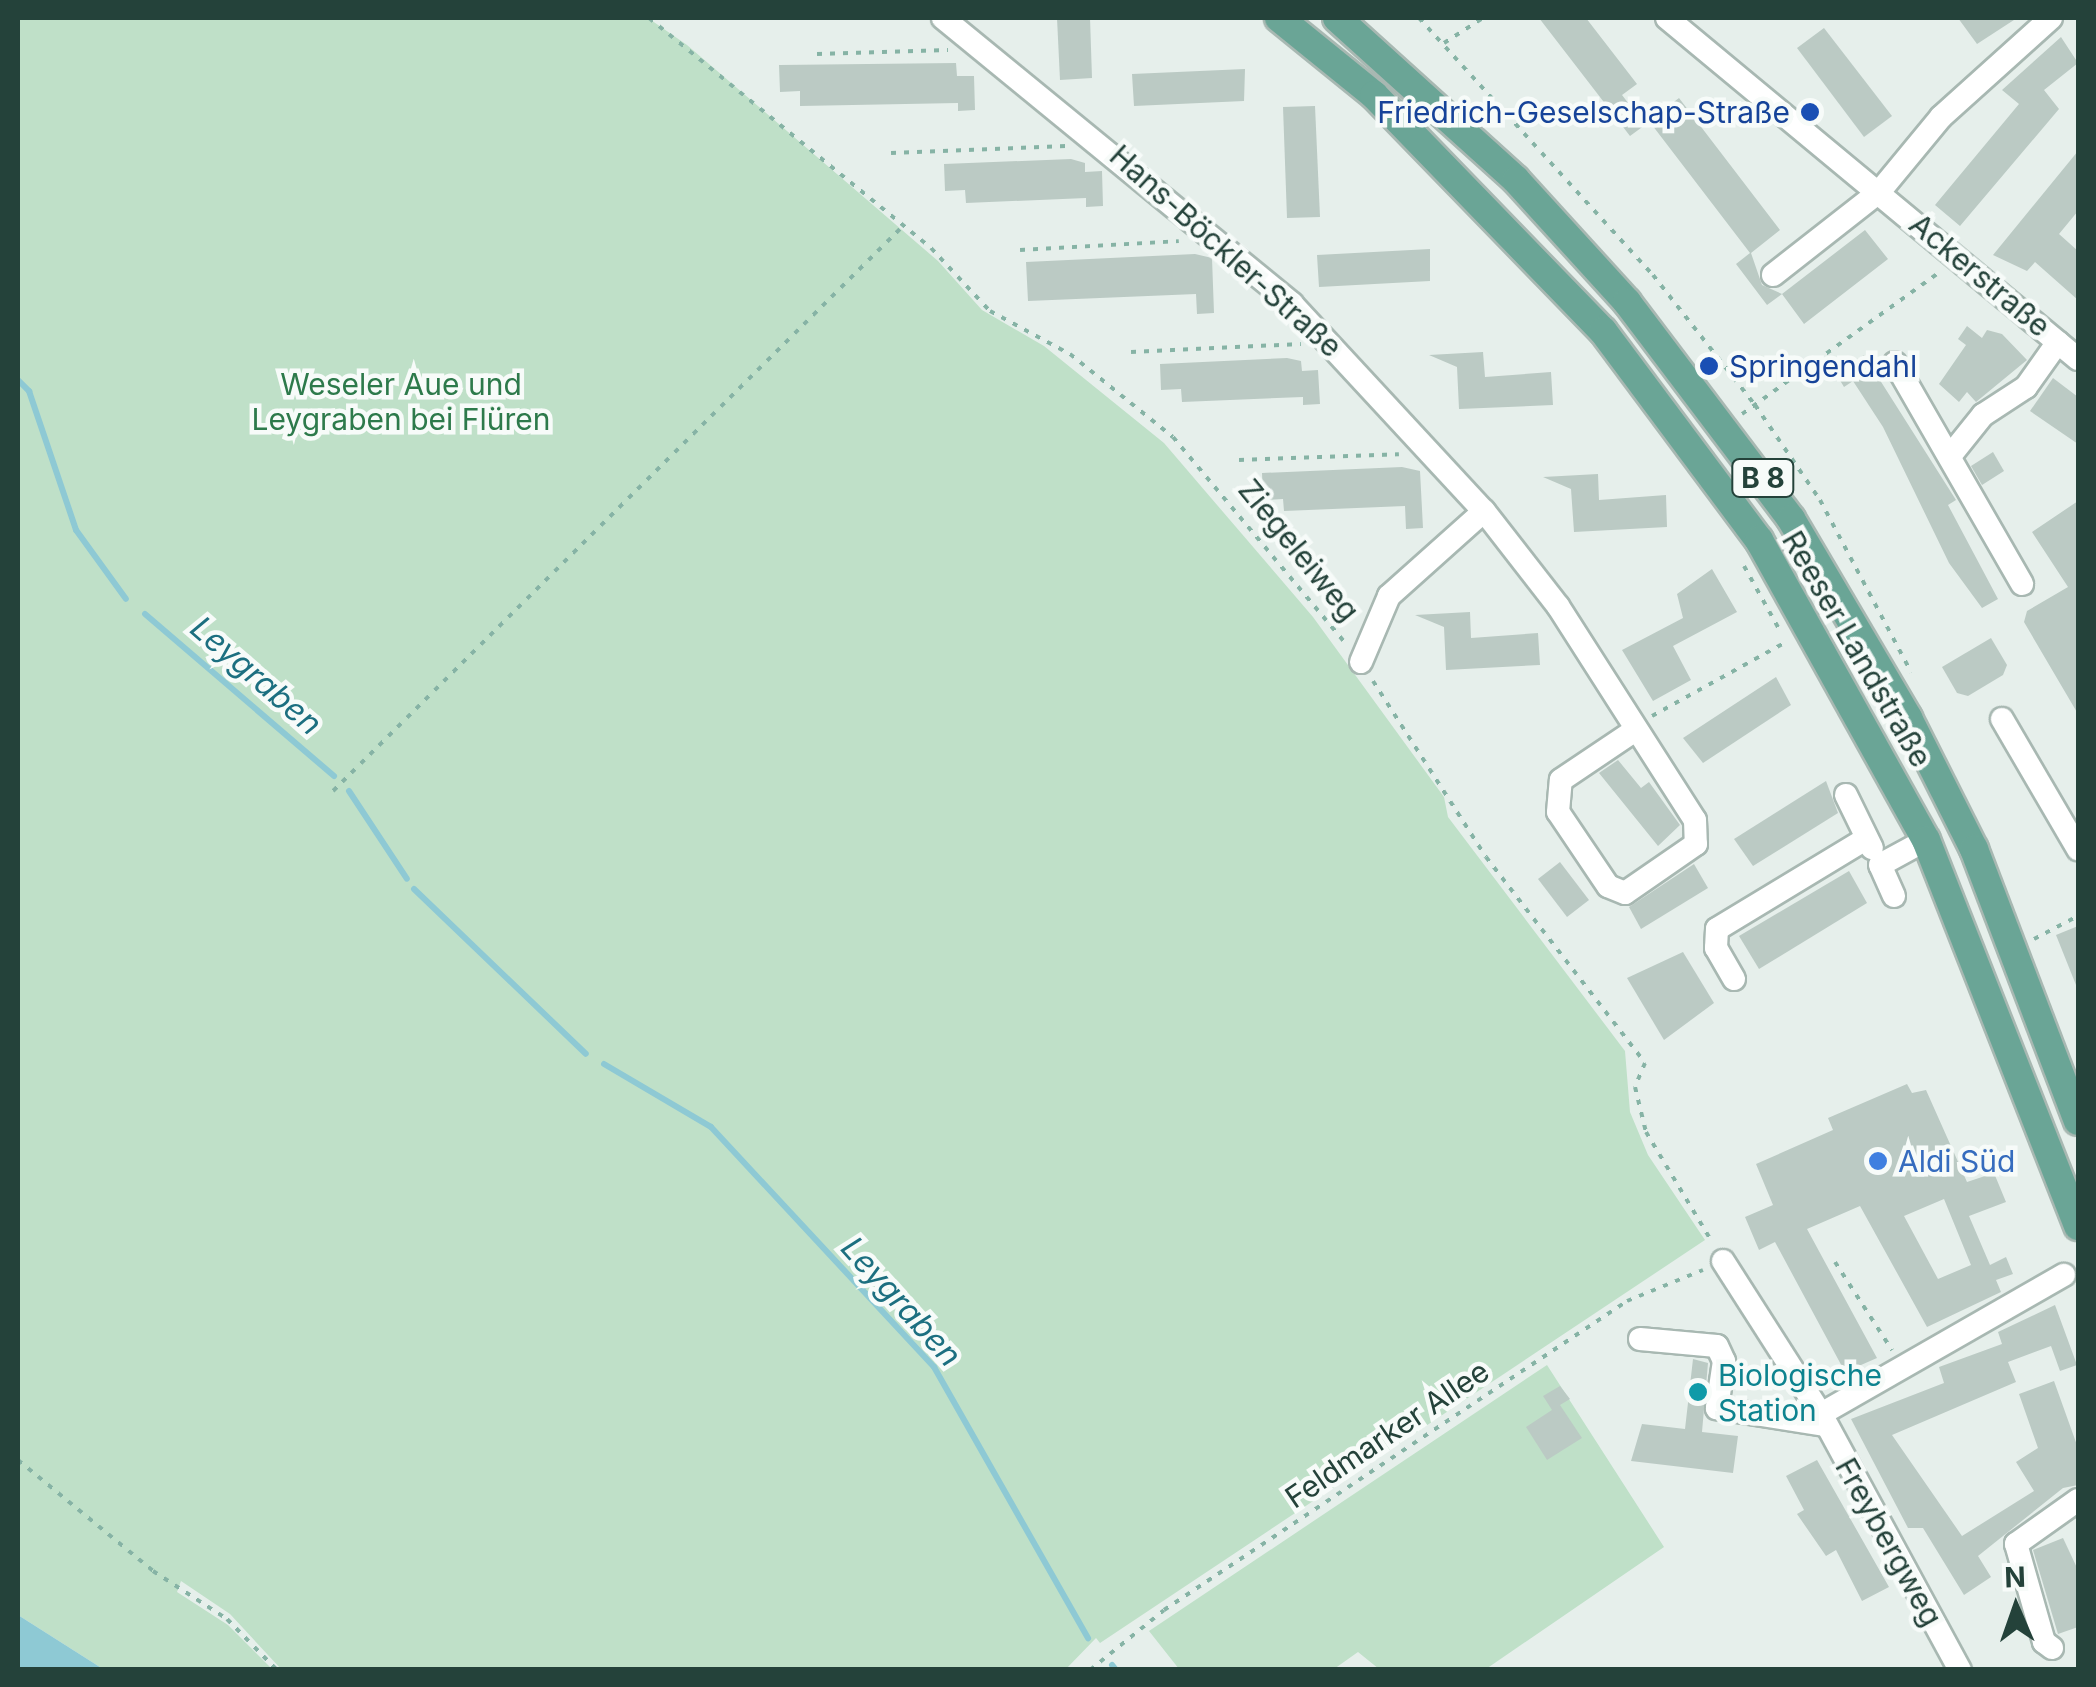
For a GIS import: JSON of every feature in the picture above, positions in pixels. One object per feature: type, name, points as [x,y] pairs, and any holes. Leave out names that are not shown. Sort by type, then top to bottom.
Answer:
[{"type":"main road","name":"Reeser Landstraße","points":[[1279,18],[1374,96],[1602,331],[1758,540],[1926,840],[2078,1226]]},
{"type":"main road","name":"Reeser Landstraße","points":[[1337,18],[1516,180],[1726,426],[1835,589],[1916,734],[1974,849],[2078,1121]]},
{"type":"street","name":"Hans-Böckler-Straße","points":[[943,18],[1106,144],[1331,342],[1434,452],[1558,606],[1634,732],[1695,820],[1696,844],[1624,893],[1608,886],[1558,812],[1561,780],[1634,732]]},
{"type":"street","points":[[1880,191],[1941,117],[2051,18]]},
{"type":"street","name":"Ackerstraße","points":[[1672,19],[2078,359]]},
{"type":"street","name":"Ackerstraße","points":[[1774,274],[1880,191]]},
{"type":"street","points":[[1950,456],[1967,444],[1983,415],[2026,387],[2058,342]]},
{"type":"street","points":[[1895,363],[2022,584]]},
{"type":"street","points":[[1361,662],[1389,596],[1484,511]]},
{"type":"street","points":[[2002,719],[2078,849]]},
{"type":"street","points":[[1846,795],[1894,896]]},
{"type":"street","points":[[1734,979],[1716,948],[1716,929],[1867,838]]},
{"type":"street","points":[[1880,865],[1926,840]]},
{"type":"street","name":"Freybergweg","points":[[1724,1262],[1823,1419],[1960,1670]]},
{"type":"street","points":[[1640,1340],[1717,1346],[1724,1361],[1717,1408],[1823,1419],[1902,1367],[2064,1274]]},
{"type":"street","points":[[2052,1648],[2044,1642],[2016,1544],[2078,1500]]},
{"type":"path","name":"Ziegeleiweg","points":[[649,18],[904,225],[990,310],[1070,354],[1172,437],[1361,662],[1478,844],[1645,1063],[1635,1087],[1646,1132],[1724,1262]]},
{"type":"path","points":[[1444,43],[1483,18]]},
{"type":"path","points":[[817,54],[978,48]]},
{"type":"path","points":[[891,153],[1106,144]]},
{"type":"path","points":[[333,791],[904,225]]},
{"type":"path","points":[[1020,250],[1218,239]]},
{"type":"path","points":[[1726,426],[1957,254]]},
{"type":"path","points":[[1131,352],[1331,342]]},
{"type":"path","points":[[1238,460],[1434,452]]},
{"type":"path","points":[[1737,551],[1798,652]]},
{"type":"path","points":[[1622,710],[1654,716],[1788,641]]},
{"type":"path","points":[[2030,941],[2078,916]]},
{"type":"path","name":"Feldmarker Allee","points":[[1090,1670],[1164,1610],[1627,1301],[1724,1262]]},
{"type":"path","points":[[1836,1262],[1902,1367]]},
{"type":"path","points":[[18,1460],[153,1571],[228,1619],[277,1670]]},
{"type":"green space","name":"Weseler Aue und Leygraben bei Flüren","points":[[18,18],[648,18],[687,45],[938,261],[982,310],[1044,346],[1164,443],[1313,617],[1444,797],[1448,817],[1625,1051],[1630,1112],[1648,1155],[1705,1240],[1100,1643],[1096,1638],[1066,1669],[281,1669],[230,1614],[181,1581],[177,1592],[228,1625],[272,1669],[103,1669],[18,1615]]},
{"type":"green space","points":[[1547,1365],[1664,1547],[1486,1669],[1379,1669],[1358,1652],[1334,1669],[1179,1669],[1149,1631]]},
{"type":"water","points":[[18,1615],[103,1669],[18,1669]]},
{"type":"building","points":[[1057,18],[1090,18],[1092,78],[1060,80]]},
{"type":"building","points":[[1539,18],[1586,18],[1637,84],[1622,95],[1645,125],[1630,136]]},
{"type":"building","points":[[1958,18],[2017,18],[1977,44]]},
{"type":"building","points":[[1824,28],[1892,116],[1864,137],[1797,48]]},
{"type":"building","points":[[2061,37],[2078,63],[2044,90],[2059,109],[1960,226],[1935,205],[2019,104],[2002,90]]},
{"type":"building","points":[[956,63],[957,76],[974,76],[975,110],[958,111],[958,103],[800,106],[800,91],[780,92],[779,65]]},
{"type":"building","points":[[1245,69],[1244,101],[1134,106],[1132,74]]},
{"type":"building","points":[[1679,98],[1780,230],[1751,253],[1762,285],[1782,294],[1767,305],[1736,264],[1750,253],[1649,121]]},
{"type":"building","points":[[1315,106],[1320,217],[1287,218],[1283,107]]},
{"type":"building","points":[[2078,151],[2078,211],[2059,234],[2078,251],[2078,300],[2035,262],[2027,271],[1993,255]]},
{"type":"building","points":[[1071,159],[1085,163],[1085,172],[1102,171],[1103,206],[1086,207],[1086,198],[966,203],[965,190],[945,191],[944,164]]},
{"type":"building","points":[[1865,230],[1888,259],[1804,324],[1782,294]]},
{"type":"building","points":[[1430,249],[1430,281],[1319,287],[1317,255]]},
{"type":"building","points":[[1195,254],[1212,258],[1214,313],[1197,314],[1196,294],[1028,301],[1026,262]]},
{"type":"building","points":[[1967,326],[1982,338],[1987,330],[2002,334],[2027,360],[1976,402],[1967,392],[1959,402],[1939,384],[1966,345],[1958,339]]},
{"type":"building","points":[[1483,352],[1485,377],[1551,372],[1553,405],[1459,409],[1457,367],[1429,355]]},
{"type":"building","points":[[1864,355],[1956,500],[1948,505],[1998,599],[1982,608],[1949,563],[1883,427],[1853,381],[1844,387],[1835,372]]},
{"type":"building","points":[[1287,358],[1301,361],[1302,371],[1318,370],[1320,404],[1303,405],[1303,397],[1182,402],[1181,389],[1161,390],[1160,364]]},
{"type":"building","points":[[2053,378],[2078,397],[2078,444],[2030,411]]},
{"type":"building","points":[[1993,452],[2004,471],[1982,485],[1971,466]]},
{"type":"building","points":[[1402,467],[1420,471],[1423,528],[1406,529],[1405,506],[1284,511],[1283,499],[1263,500],[1262,473]]},
{"type":"building","points":[[1598,474],[1599,500],[1666,495],[1667,527],[1574,532],[1571,489],[1543,477]]},
{"type":"building","points":[[2078,501],[2078,714],[2024,622],[2027,611],[2068,587],[2032,532]]},
{"type":"building","points":[[1712,569],[1737,612],[1673,646],[1691,680],[1653,701],[1622,650],[1683,618],[1677,594]]},
{"type":"building","points":[[1470,612],[1471,638],[1538,633],[1540,665],[1446,670],[1444,627],[1415,615]]},
{"type":"building","points":[[1991,638],[2007,665],[2003,675],[1968,696],[1957,693],[1942,667]]},
{"type":"building","points":[[1776,677],[1791,705],[1703,763],[1683,738]]},
{"type":"building","points":[[1618,760],[1641,788],[1649,782],[1680,825],[1658,846],[1599,773]]},
{"type":"building","points":[[1826,781],[1838,813],[1753,866],[1734,839]]},
{"type":"building","points":[[1560,862],[1589,900],[1567,917],[1538,879]]},
{"type":"building","points":[[1694,864],[1708,888],[1641,929],[1629,907]]},
{"type":"building","points":[[1849,871],[1867,903],[1759,969],[1739,936]]},
{"type":"building","points":[[2078,926],[2078,990],[2056,935]]},
{"type":"building","points":[[1683,952],[1714,1003],[1664,1040],[1627,978]]},
{"type":"building","points":[[1907,1084],[1912,1093],[1926,1090],[1967,1182],[1994,1173],[2006,1202],[1969,1216],[1990,1265],[2006,1257],[2013,1274],[1996,1280],[2001,1292],[1927,1327],[1860,1206],[1807,1229],[1877,1358],[1845,1372],[1775,1242],[1759,1250],[1745,1217],[1773,1205],[1756,1164],[1833,1130],[1828,1118]],"holes":[[[1944,1199],[1971,1265],[1938,1279],[1904,1216]]]},
{"type":"building","points":[[2055,1305],[2077,1365],[2060,1371],[2051,1346],[2008,1362],[2016,1382],[1892,1435],[1962,1536],[2034,1491],[2016,1462],[2038,1448],[2019,1394],[2054,1381],[2078,1448],[2078,1485],[2063,1488],[1978,1556],[1991,1577],[1964,1595],[1923,1528],[1908,1528],[1851,1419],[1944,1383],[1939,1367],[2002,1344],[1998,1332]]},
{"type":"building","name":"Biologische Station","points":[[1693,1359],[1708,1363],[1702,1432],[1738,1436],[1733,1473],[1631,1461],[1642,1424],[1685,1429]]},
{"type":"building","points":[[1560,1386],[1570,1399],[1560,1405],[1582,1438],[1547,1460],[1526,1427],[1552,1410],[1543,1396]]},
{"type":"building","points":[[1817,1460],[1889,1587],[1862,1601],[1836,1550],[1826,1556],[1797,1514],[1804,1510],[1786,1476]]},
{"type":"building","points":[[2063,1538],[2078,1570],[2078,1627],[2058,1634],[2033,1550]]},
{"type":"waterway","name":"Leygraben","points":[[18,380],[29,391],[76,530],[126,599]]},
{"type":"waterway","name":"Leygraben","points":[[145,614],[334,776]]},
{"type":"waterway","name":"Leygraben","points":[[349,791],[407,879]]},
{"type":"waterway","name":"Leygraben","points":[[414,889],[586,1054]]},
{"type":"waterway","name":"Leygraben","points":[[604,1064],[711,1127],[934,1367],[1088,1638]]},
{"type":"waterway","name":"Leygraben","points":[[1112,1665],[1116,1670]]},
{"type":"place","name":"Friedrich-Geselschap-Straße","points":[[1810,112]]},
{"type":"place","name":"Springendahl","points":[[1709,366]]},
{"type":"place","name":"Aldi Süd","points":[[1878,1161]]},
{"type":"place","name":"Biologische Station","points":[[1698,1392]]}]
